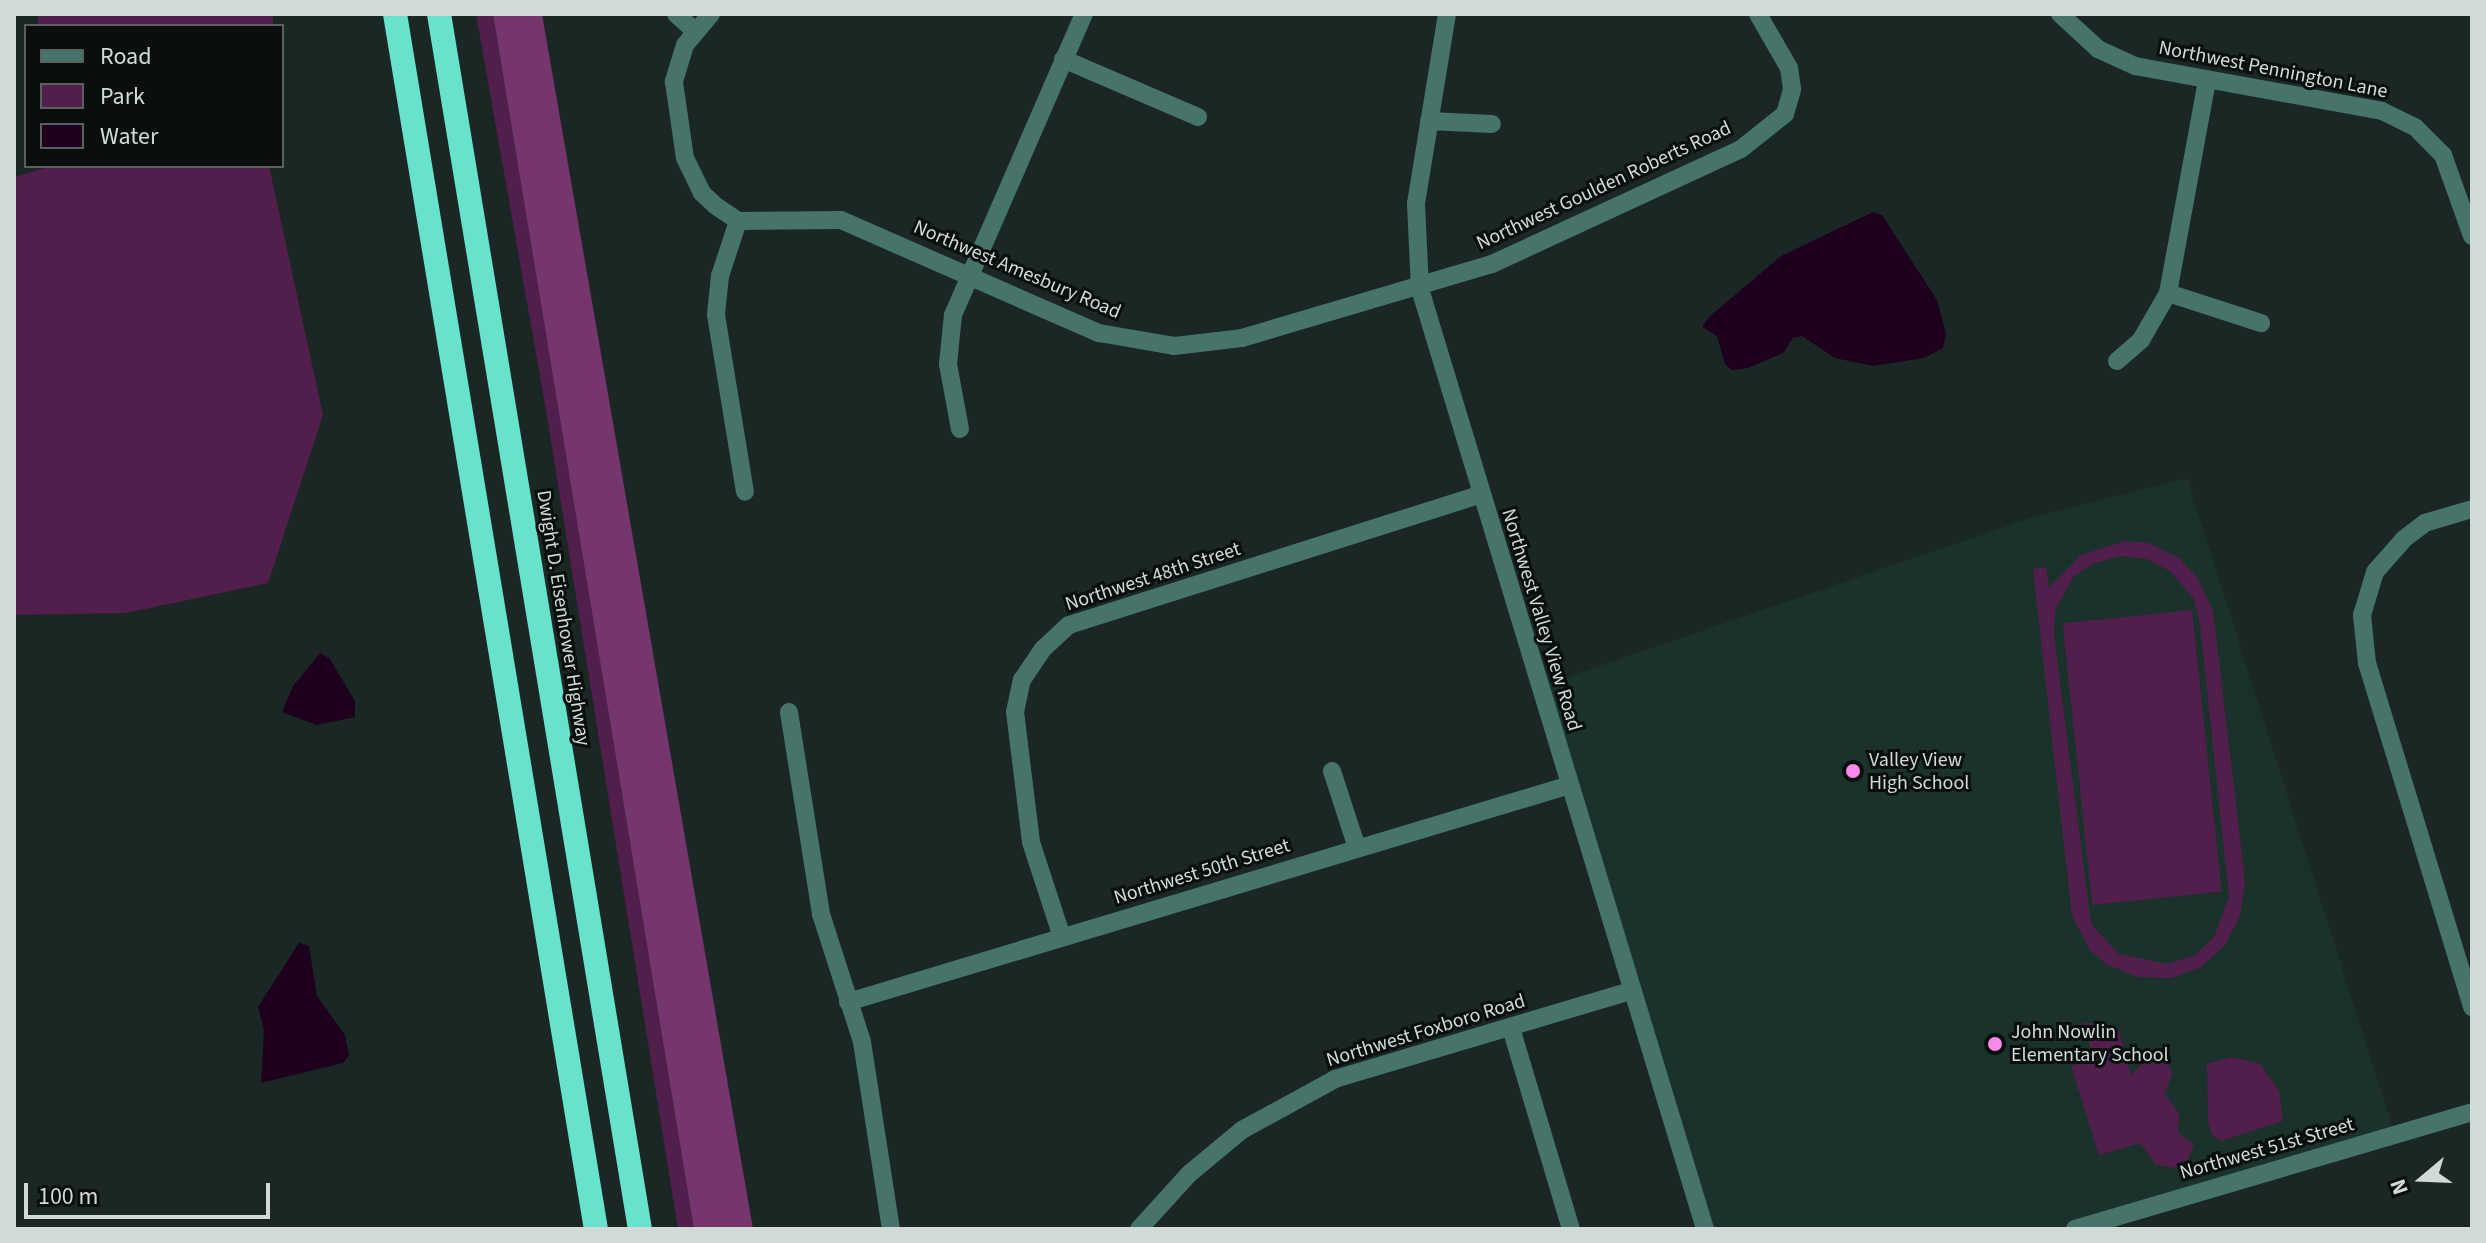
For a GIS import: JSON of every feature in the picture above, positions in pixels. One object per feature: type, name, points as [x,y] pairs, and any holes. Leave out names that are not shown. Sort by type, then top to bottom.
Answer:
[{"type":"highway","points":[[395,14],[596,1229]]},
{"type":"highway","name":"Dwight D. Eisenhower Highway","points":[[439,14],[640,1229]]},
{"type":"street","points":[[676,14],[694,30]]},
{"type":"street","points":[[711,14],[694,30],[678,62],[674,82],[685,158],[702,193],[738,221],[720,276],[716,315],[745,492]]},
{"type":"street","points":[[960,429],[947,339],[969,277],[1084,14]]},
{"type":"street","name":"Northwest Valley View Road","points":[[1447,14],[1416,204],[1420,289],[1479,495],[1705,1229]]},
{"type":"street","name":"Northwest Goulden Roberts Road","points":[[1420,289],[1492,264],[1764,134],[1785,114],[1792,89],[1789,68],[1758,14]]},
{"type":"street","name":"Northwest Pennington Lane","points":[[2060,14],[2080,35],[2115,59],[2207,80],[2382,111],[2415,127],[2443,155],[2472,236]]},
{"type":"street","points":[[1063,59],[1198,117]]},
{"type":"street","points":[[2117,361],[2141,340],[2168,293],[2207,80]]},
{"type":"street","points":[[1429,121],[1492,124]]},
{"type":"street","name":"Northwest Amesbury Road","points":[[738,221],[841,220],[1099,333],[1174,346],[1242,338],[1420,289]]},
{"type":"street","points":[[2168,293],[2261,323]]},
{"type":"street","name":"Northwest 48th Street","points":[[1062,937],[1031,842],[1015,712],[1022,680],[1043,649],[1069,625],[1479,495]]},
{"type":"street","points":[[2472,509],[2425,523],[2404,539],[2375,572],[2362,615],[2367,663],[2472,1007]]},
{"type":"street","points":[[789,712],[821,914],[862,1042],[891,1229]]},
{"type":"street","points":[[1332,771],[1357,848]]},
{"type":"street","name":"Northwest 50th Street","points":[[848,1002],[1570,785]]},
{"type":"street","name":"Northwest Foxboro Road","points":[[1139,1229],[1201,1163],[1270,1112],[1335,1079],[1630,991]]},
{"type":"street","points":[[1511,1028],[1571,1229]]},
{"type":"street","name":"Northwest 51st Street","points":[[2075,1229],[2472,1112]]},
{"type":"shaded area","points":[[493,14],[542,14],[753,1229],[694,1229]]},
{"type":"shaded area","points":[[2187,478],[2395,1135],[2075,1229],[1705,1229],[1538,687],[2036,516]]},
{"type":"green space","points":[[38,14],[273,14],[273,24],[38,24]]},
{"type":"green space","points":[[476,14],[493,14],[694,1229],[678,1229],[546,410]]},
{"type":"green space","points":[[45,168],[269,168],[323,415],[268,583],[126,613],[14,615],[14,177]]},
{"type":"green space","points":[[2125,541],[2148,543],[2179,558],[2197,577],[2213,611],[2245,881],[2240,915],[2225,945],[2201,967],[2171,978],[2138,977],[2106,964],[2090,950],[2072,916],[2033,569],[2046,567],[2049,588],[2081,555]],"holes":[[[2119,556],[2147,559],[2170,571],[2194,599],[2200,624],[2229,896],[2214,937],[2195,955],[2168,964],[2119,954],[2091,924],[2054,636],[2055,610],[2073,577],[2092,564]]]},
{"type":"green space","points":[[2192,610],[2222,891],[2092,905],[2063,624]]},
{"type":"green space","points":[[2083,1022],[2118,1028],[2131,1075],[2146,1060],[2168,1064],[2172,1073],[2165,1094],[2179,1114],[2178,1133],[2194,1145],[2186,1163],[2176,1168],[2156,1165],[2140,1143],[2099,1155],[2071,1066],[2094,1059]]},
{"type":"green space","points":[[2232,1057],[2260,1064],[2279,1091],[2283,1121],[2221,1141],[2212,1135],[2208,1121],[2207,1064]]},
{"type":"water","points":[[1873,212],[1882,215],[1937,300],[1946,334],[1943,348],[1924,358],[1873,366],[1835,358],[1802,336],[1793,338],[1783,353],[1748,368],[1732,370],[1725,364],[1717,336],[1702,327],[1708,318],[1781,256]]},
{"type":"water","points":[[320,653],[330,659],[355,701],[355,717],[317,725],[282,712],[293,686]]},
{"type":"water","points":[[299,943],[309,946],[317,996],[345,1035],[349,1055],[343,1063],[261,1083],[264,1031],[258,1007]]},
{"type":"place","name":"Valley View High School","points":[[1853,771]]},
{"type":"place","name":"John Nowlin Elementary School","points":[[1995,1044]]}]
